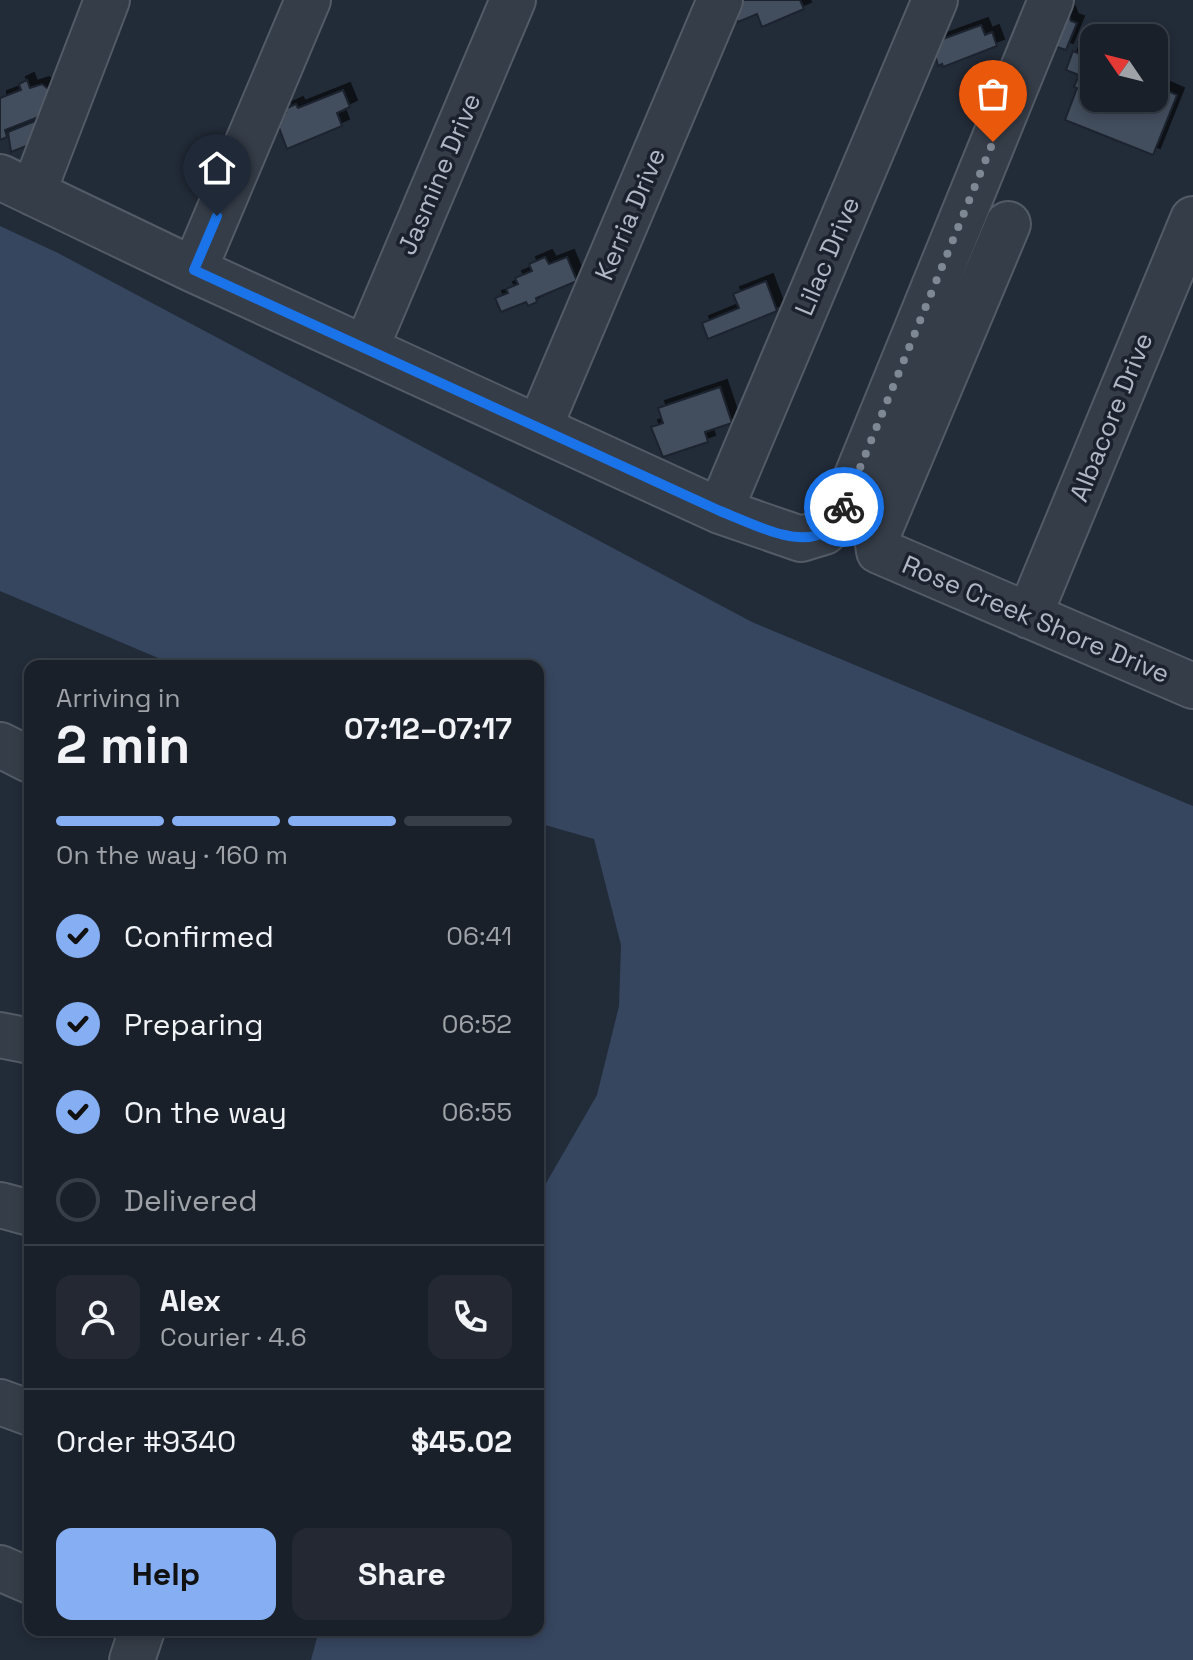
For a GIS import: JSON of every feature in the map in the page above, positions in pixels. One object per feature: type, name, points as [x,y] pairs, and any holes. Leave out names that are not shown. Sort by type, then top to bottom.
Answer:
[{"type":"street","points":[[107,0],[16,185],[720,511],[801,539],[824,532],[843,510],[1051,0]]},
{"type":"street","points":[[194,270],[308,0]]},
{"type":"street","name":"Jasmine Drive","points":[[366,348],[513,0]]},
{"type":"street","name":"Kerria Drive","points":[[539,428],[720,0]]},
{"type":"street","name":"Lilac Drive","points":[[720,511],[935,0]]},
{"type":"street","name":"Albacore Drive","points":[[1029,616],[1193,219]]},
{"type":"street","name":"Rose Creek Shore Drive","points":[[1008,224],[877,536],[879,551],[1192,682]]},
{"type":"street","points":[[0,745],[24,757]]},
{"type":"street","points":[[0,1035],[24,1039]]},
{"type":"street","points":[[0,1205],[24,1211]]},
{"type":"street","points":[[0,1402],[24,1411]]},
{"type":"street","points":[[0,1568],[24,1578]]},
{"type":"street","points":[[132,1660],[140,1636]]},
{"type":"water","points":[[0,226],[58,253],[752,622],[1193,806],[1193,1660],[311,1660],[317,1636],[544,1636],[544,1187],[597,1095],[619,1006],[621,945],[594,839],[544,825],[544,660],[163,660],[0,591]]},
{"type":"building","points":[[741,0],[800,0],[804,9],[762,27],[757,14],[738,22],[731,4]]},
{"type":"building","points":[[1067,11],[1071,21],[1077,23],[1066,50],[1054,46]]},
{"type":"building","points":[[981,25],[985,35],[992,32],[997,46],[943,67],[942,64],[938,66],[932,43]]},
{"type":"building","points":[[1073,51],[1080,54],[1080,112],[1168,112],[1168,91],[1177,95],[1153,155],[1065,120],[1079,75],[1066,70]]},
{"type":"building","points":[[27,80],[30,88],[42,84],[51,91],[41,116],[5,130],[7,137],[0,140],[0,98],[21,90],[19,84]]},
{"type":"building","points":[[343,90],[350,107],[337,113],[342,126],[287,149],[275,117],[296,104],[298,108]]},
{"type":"building","points":[[40,119],[29,145],[11,152],[8,132]]},
{"type":"building","points":[[545,257],[549,264],[567,257],[577,281],[536,298],[537,302],[528,306],[526,302],[501,312],[495,298],[508,293],[506,289],[518,284],[515,278],[532,271],[529,264]]},
{"type":"building","points":[[766,281],[777,311],[708,339],[702,323],[739,308],[733,294]]},
{"type":"building","points":[[720,387],[732,423],[705,432],[708,442],[663,457],[651,427],[663,423],[658,408]]},
{"type":"way so far","points":[[844,507],[993,142]]},
{"type":"route","points":[[217,216],[194,270],[720,511],[780,533],[801,539],[824,532],[844,507]]}]
